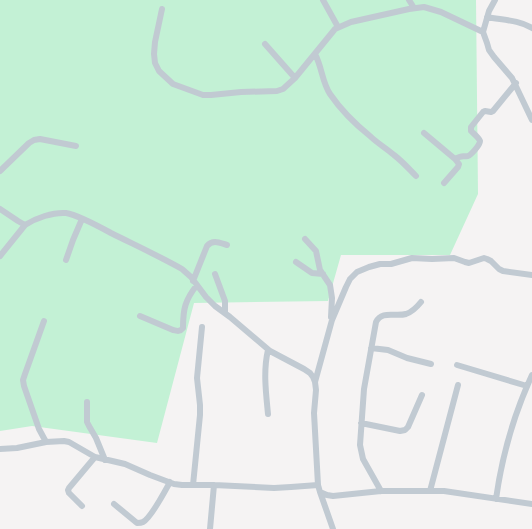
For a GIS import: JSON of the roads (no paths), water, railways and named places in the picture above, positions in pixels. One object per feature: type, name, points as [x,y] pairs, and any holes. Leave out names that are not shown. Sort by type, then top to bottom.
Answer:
[{"type":"street","points":[[323,0],[338,27]]},
{"type":"street","points":[[409,0],[414,8]]},
{"type":"street","points":[[495,0],[489,11],[483,32],[489,50],[509,72],[516,84],[532,120]]},
{"type":"street","points":[[162,9],[154,54],[155,63],[159,71],[173,84],[203,95],[211,96],[241,92],[277,91],[283,89],[295,78],[333,30],[351,22],[414,8],[424,8],[442,12],[483,32]]},
{"type":"street","points":[[487,18],[518,22],[527,24],[532,28]]},
{"type":"street","points":[[264,44],[295,78]]},
{"type":"street","points":[[315,54],[326,87],[351,120],[395,156],[416,176]]},
{"type":"street","points":[[455,159],[460,156],[472,154],[480,142],[471,132],[471,127],[483,112],[493,111],[516,84]]},
{"type":"street","points":[[524,104],[532,105]]},
{"type":"street","points":[[424,133],[459,164],[444,183]]},
{"type":"street","points":[[0,171],[34,140],[40,139],[76,146]]},
{"type":"street","points":[[0,208],[26,225]]},
{"type":"street","points":[[0,256],[30,222],[57,214],[69,214],[93,223],[182,269],[206,297],[268,350],[310,373],[315,382],[316,390],[314,413],[318,485],[333,529]]},
{"type":"street","points":[[66,260],[82,219]]},
{"type":"street","points":[[306,239],[316,251],[319,265],[330,285],[331,323]]},
{"type":"street","points":[[140,316],[173,330],[181,330],[183,328],[184,307],[195,283],[207,246],[210,242],[227,245]]},
{"type":"street","points":[[315,382],[331,323],[350,279],[357,272],[380,264],[391,264],[412,258],[454,258],[469,262],[484,258],[491,261],[503,271],[532,275]]},
{"type":"street","points":[[296,262],[312,273],[323,274]]},
{"type":"street","points":[[215,274],[225,302],[225,313]]},
{"type":"street","points":[[381,491],[363,459],[360,445],[364,389],[376,322],[377,319],[386,314],[403,314],[411,312],[421,302]]},
{"type":"street","points":[[44,321],[23,380],[39,429],[46,442]]},
{"type":"street","points":[[193,485],[200,415],[200,400],[197,378],[202,327]]},
{"type":"street","points":[[371,348],[388,350],[407,358],[431,364]]},
{"type":"street","points":[[268,350],[265,372],[268,414]]},
{"type":"street","points":[[457,365],[527,386]]},
{"type":"street","points":[[496,499],[505,452],[517,410],[532,375]]},
{"type":"street","points":[[430,490],[458,384]]},
{"type":"street","points":[[361,423],[400,431],[404,430],[408,427],[422,395]]},
{"type":"street","points":[[88,402],[89,426],[96,438],[105,460]]},
{"type":"street","points":[[0,449],[17,448],[46,442],[64,441],[69,442],[95,457],[125,464],[150,475],[182,485],[279,488],[318,485]]},
{"type":"street","points":[[82,506],[68,490],[95,457]]},
{"type":"street","points":[[114,504],[137,523],[141,523],[145,521],[157,505],[170,482]]},
{"type":"street","points":[[210,529],[214,485]]},
{"type":"street","points":[[320,492],[332,496],[381,491],[430,490],[532,504]]}]
